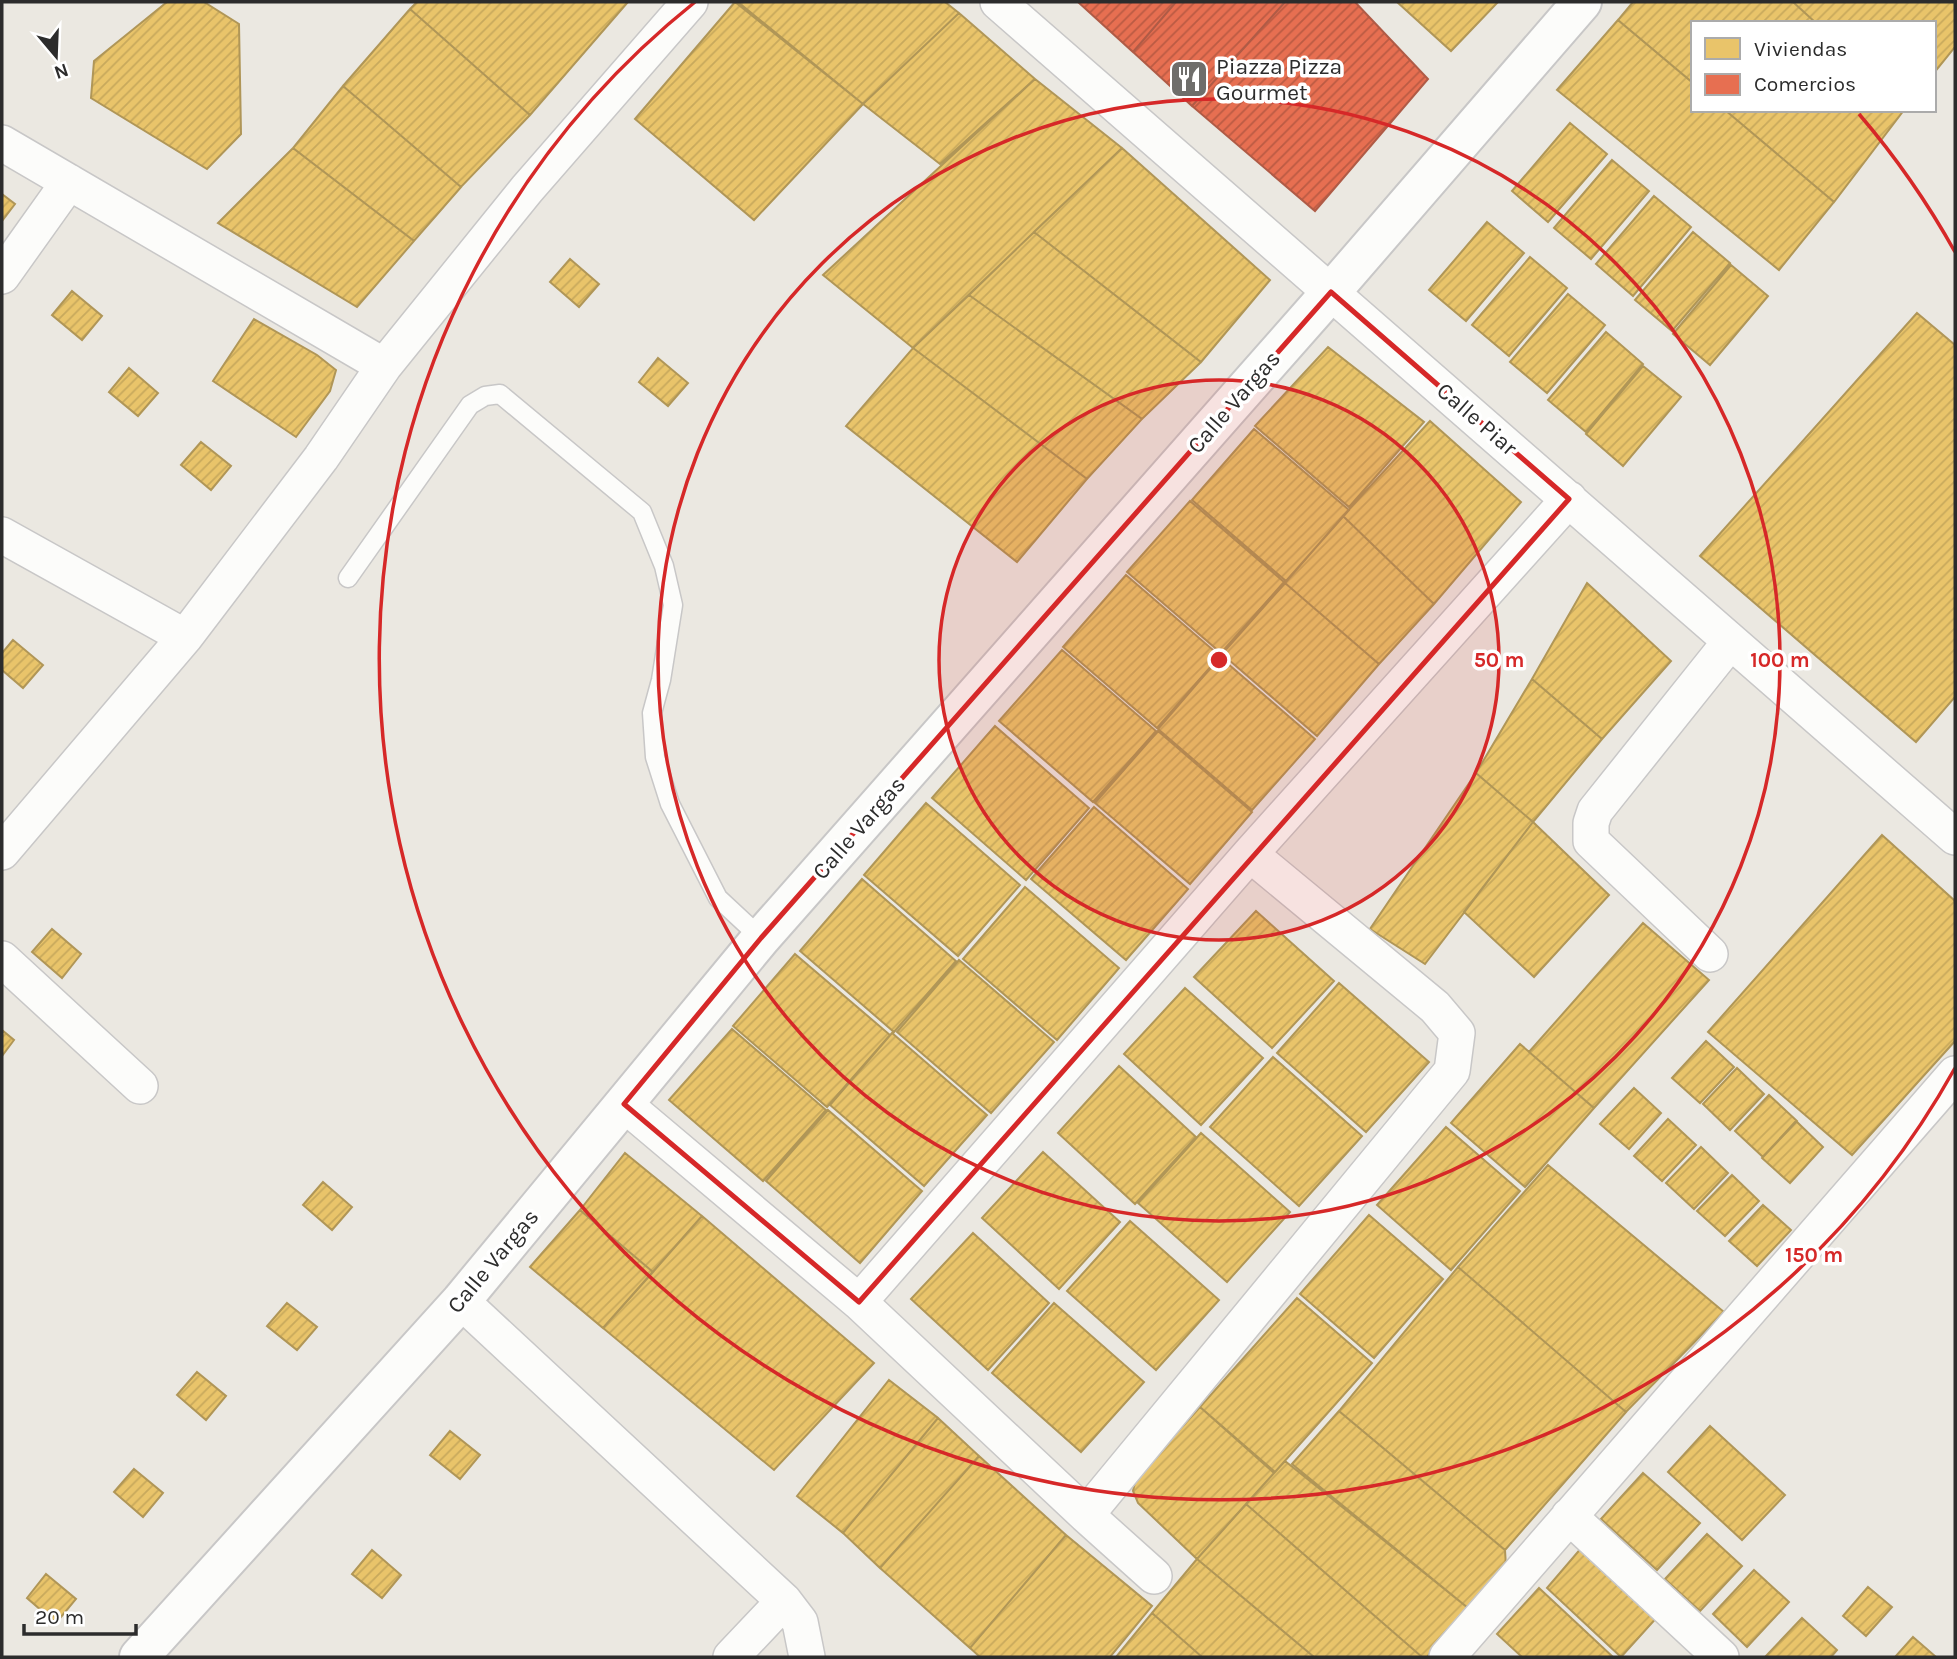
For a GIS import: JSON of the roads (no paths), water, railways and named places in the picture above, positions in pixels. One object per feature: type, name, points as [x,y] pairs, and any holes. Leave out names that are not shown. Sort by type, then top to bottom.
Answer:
[{"type":"street","points":[[2,852],[185,637],[321,458],[384,366],[527,189],[690,2]]},
{"type":"street","name":"Calle Piar","points":[[998,2],[1955,837]]},
{"type":"street","name":"Calle Vargas","points":[[139,1657],[461,1301],[761,938],[1331,292],[1582,2]]},
{"type":"street","points":[[2,143],[384,366]]},
{"type":"street","points":[[2,276],[69,182]]},
{"type":"street","points":[[859,1302],[1250,855],[1569,499]]},
{"type":"street","points":[[2,535],[185,637]]},
{"type":"street","points":[[1710,954],[1591,841],[1591,823],[1595,811],[1730,642]]},
{"type":"street","points":[[1086,1515],[1452,1071],[1457,1033],[1435,1007],[1250,855]]},
{"type":"street","points":[[2,960],[140,1086]]},
{"type":"street","points":[[1447,1657],[1955,1074]]},
{"type":"street","points":[[624,1104],[859,1302],[1154,1576]]},
{"type":"street","points":[[461,1301],[784,1601],[800,1622],[807,1657]]},
{"type":"street","points":[[1569,1516],[1721,1657]]},
{"type":"street","points":[[731,1657],[784,1601]]},
{"type":"lane","points":[[348,579],[470,405],[485,396],[500,394],[642,512],[664,566],[673,605],[662,680],[652,713],[655,757],[670,804],[718,898],[761,938]]},
{"type":"place","name":"Piazza Pizza Gourmet","points":[[1189,79]]}]
